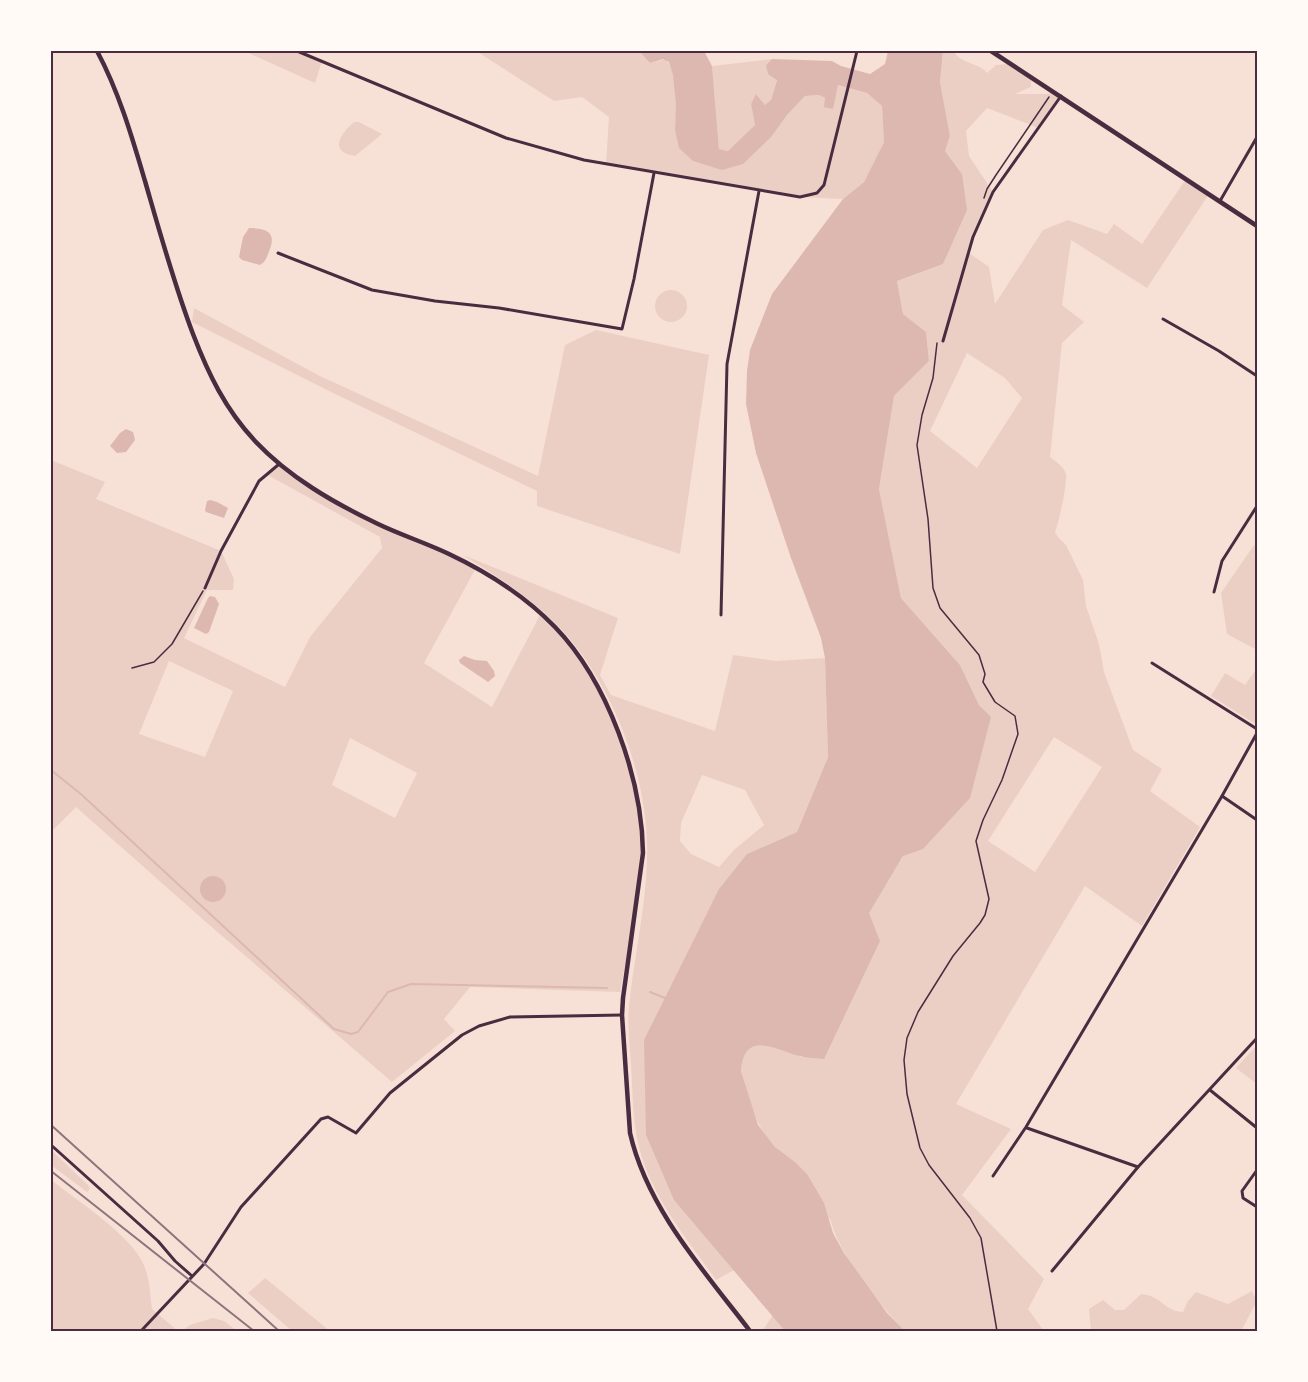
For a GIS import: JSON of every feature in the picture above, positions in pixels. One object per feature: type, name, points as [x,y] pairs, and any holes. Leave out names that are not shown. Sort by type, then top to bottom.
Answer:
[{"type":"main road","points":[[97,51],[124,111],[185,313],[209,375],[221,397],[252,438],[278,465],[306,485],[378,524],[448,553],[489,576],[524,600],[567,640],[597,685],[613,720],[637,796],[643,833],[639,890],[622,1015],[630,1133],[634,1150],[651,1190],[667,1218],[688,1250],[750,1331]]},
{"type":"main road","points":[[991,51],[1257,226]]},
{"type":"street","points":[[297,51],[506,138],[584,160],[800,197],[817,193],[824,185],[857,51]]},
{"type":"street","points":[[943,341],[973,237],[993,192],[1061,96]]},
{"type":"street","points":[[1220,201],[1257,137]]},
{"type":"street","points":[[278,254],[372,290],[622,329],[654,173]]},
{"type":"street","points":[[720,615],[727,364],[759,190]]},
{"type":"street","points":[[1162,319],[1219,351],[1257,376]]},
{"type":"street","points":[[205,588],[221,551],[259,481],[278,465]]},
{"type":"street","points":[[1214,592],[1222,561],[1257,506]]},
{"type":"street","points":[[993,1176],[1026,1127],[1222,796],[1257,731],[1152,663]]},
{"type":"street","points":[[1222,796],[1257,820]]},
{"type":"street","points":[[141,1331],[208,1258],[241,1207],[321,1119],[328,1117],[356,1132],[390,1093],[462,1035],[479,1026],[510,1017],[622,1015]]},
{"type":"street","points":[[1052,1271],[1138,1167],[1257,1038]]},
{"type":"street","points":[[1210,1090],[1257,1128]]},
{"type":"street","points":[[1026,1127],[1138,1167]]},
{"type":"street","points":[[51,1145],[158,1241],[192,1276]]},
{"type":"street","points":[[1257,1170],[1242,1191],[1243,1198],[1257,1207]]},
{"type":"path","points":[[983,201],[987,189],[1053,91]]},
{"type":"path","points":[[938,337],[933,378],[922,415],[917,445],[928,519],[933,588],[940,608],[979,656],[985,674],[984,682],[995,702],[1015,716],[1018,734],[1002,780],[976,841],[988,889],[989,899],[985,915],[953,956],[918,1012],[907,1038],[904,1060],[907,1094],[920,1148],[929,1165],[970,1218],[981,1238],[997,1331]]},
{"type":"path","points":[[132,668],[154,662],[172,644],[205,588]]},
{"type":"shaded area","points":[[244,51],[297,51],[322,61],[315,83]]},
{"type":"shaded area","points":[[476,51],[639,51],[650,63],[666,59],[675,84],[675,130],[722,170],[772,136],[805,96],[819,95],[825,98],[838,85],[867,93],[882,106],[884,142],[864,182],[843,199],[800,197],[606,164],[609,117],[582,97],[554,101]]},
{"type":"shaded area","points":[[639,51],[704,51],[712,66],[719,149],[728,151],[755,125],[751,104],[756,94],[765,105],[771,100],[777,80],[768,74],[766,65],[772,59],[832,61],[841,66],[870,74],[885,64],[888,51],[943,51],[940,82],[950,136],[945,151],[962,174],[967,210],[943,264],[897,281],[903,314],[926,332],[929,361],[894,396],[879,489],[901,598],[960,665],[979,705],[991,717],[970,798],[923,849],[903,856],[869,913],[880,941],[824,1059],[800,1056],[772,1047],[755,1046],[748,1050],[743,1058],[741,1071],[758,1125],[775,1147],[807,1174],[824,1203],[833,1233],[844,1253],[887,1313],[905,1331],[785,1331],[674,1200],[646,1135],[644,1040],[719,889],[747,854],[797,832],[828,757],[825,658],[821,638],[756,453],[746,404],[747,371],[750,350],[772,294],[843,199],[864,182],[884,142],[882,106],[867,93],[838,85],[833,109],[824,107],[825,98],[819,95],[805,96],[772,136],[743,164],[722,170],[693,161],[679,148],[675,130],[676,104],[673,75],[669,62],[663,59],[650,63]]},
{"type":"shaded area","points":[[943,51],[953,51],[957,56],[987,73],[996,65],[1007,64],[1031,80],[1031,87],[1015,94],[1048,94],[1053,91],[1061,96],[1039,128],[987,108],[966,131],[969,156],[993,192],[973,237],[969,253],[989,267],[995,304],[1043,230],[1068,220],[1107,234],[1114,224],[1142,244],[1186,179],[1209,194],[1147,288],[1071,240],[1062,305],[1084,322],[1062,343],[1050,457],[1064,470],[1066,480],[1055,532],[1066,545],[1083,580],[1086,606],[1099,644],[1104,672],[1133,750],[1162,769],[1150,791],[1200,827],[1142,926],[1085,886],[956,1104],[1011,1129],[962,1195],[1044,1279],[1028,1309],[1044,1331],[905,1331],[884,1308],[851,1264],[835,1234],[831,1221],[783,1154],[766,1136],[751,1106],[741,1071],[743,1059],[748,1051],[755,1047],[773,1047],[802,1057],[868,913],[904,855],[923,848],[979,705],[960,665],[901,598],[879,489],[894,396],[929,361],[926,332],[903,314],[897,281],[943,264],[962,174],[945,151],[950,136],[940,82]],"holes":[[[967,353],[1005,378],[1022,398],[977,468],[930,431]],[[1054,737],[1102,767],[1035,872],[988,841]]]},
{"type":"shaded area","points":[[772,59],[766,65],[777,79],[771,100],[766,106],[757,95],[751,104],[755,125],[729,151],[719,149],[712,66]]},
{"type":"shaded area","points":[[354,122],[359,122],[382,134],[355,156],[347,154],[339,147],[344,132]]},
{"type":"shaded area","points":[[249,228],[267,231],[271,237],[271,247],[264,262],[260,265],[239,257],[243,237]]},
{"type":"shaded area","points":[[671,290],[682,295],[687,306],[682,317],[671,322],[660,317],[655,306],[660,295]]},
{"type":"shaded area","points":[[194,308],[320,376],[538,476],[565,345],[596,330],[709,355],[680,554],[537,506],[537,491],[192,322]]},
{"type":"shaded area","points":[[126,429],[133,432],[135,440],[126,452],[117,453],[110,446]]},
{"type":"shaded area","points":[[51,460],[105,482],[96,499],[221,551],[234,579],[233,590],[207,590],[184,638],[285,687],[310,637],[382,548],[380,537],[266,474],[278,465],[332,500],[476,568],[424,663],[492,707],[541,613],[567,640],[596,685],[613,720],[639,804],[643,833],[639,890],[620,992],[470,987],[444,1019],[455,1031],[392,1082],[76,807],[51,832]],"holes":[[[169,661],[233,691],[205,757],[139,734]],[[350,738],[417,773],[395,818],[332,785]]]},
{"type":"shaded area","points":[[210,500],[228,508],[224,518],[206,512],[207,501]]},
{"type":"shaded area","points":[[1254,545],[1257,547],[1257,650],[1227,634],[1221,593]]},
{"type":"shaded area","points":[[463,555],[618,618],[600,675],[611,695],[715,731],[733,655],[776,661],[825,658],[828,757],[797,832],[747,854],[675,1200],[734,1270],[716,1280],[682,1233],[652,1183],[639,1147],[635,1127],[628,1013],[647,858],[642,796],[623,731],[593,671],[554,622],[510,586]],"holes":[[[702,775],[745,790],[764,825],[734,850],[719,867],[691,854],[680,841],[681,823]]]},
{"type":"shaded area","points":[[210,596],[215,597],[219,604],[209,632],[206,634],[194,628]]},
{"type":"shaded area","points":[[464,656],[487,661],[495,676],[488,682],[460,663],[459,660]]},
{"type":"shaded area","points":[[1257,668],[1257,725],[1211,696],[1225,673],[1245,685]]},
{"type":"shaded area","points":[[213,876],[222,880],[226,889],[222,898],[213,902],[204,898],[200,889],[204,880]]},
{"type":"shaded area","points":[[1257,1045],[1257,1084],[1236,1068]]},
{"type":"shaded area","points":[[51,1150],[88,1185],[90,1189],[87,1192],[51,1165]]},
{"type":"shaded area","points":[[51,1180],[102,1218],[127,1241],[143,1263],[147,1274],[152,1309],[178,1331],[51,1331]]},
{"type":"shaded area","points":[[265,1278],[330,1331],[292,1331],[248,1293]]},
{"type":"shaded area","points":[[1252,1291],[1257,1301],[1241,1331],[1091,1331],[1089,1309],[1103,1300],[1115,1310],[1124,1310],[1141,1294],[1148,1295],[1171,1309],[1183,1312],[1188,1301],[1196,1292],[1228,1304]]},
{"type":"shaded area","points":[[773,1315],[785,1331],[762,1331]]},
{"type":"shaded area","points":[[213,1318],[224,1321],[237,1331],[182,1331],[190,1325]]},
{"type":"waterway","points":[[51,770],[82,795],[334,1029],[351,1034],[358,1032],[388,992],[411,984],[607,988]]},
{"type":"waterway","points":[[650,992],[665,998]]},
{"type":"railway","points":[[51,1125],[279,1331]]},
{"type":"railway","points":[[51,1171],[254,1331]]}]
